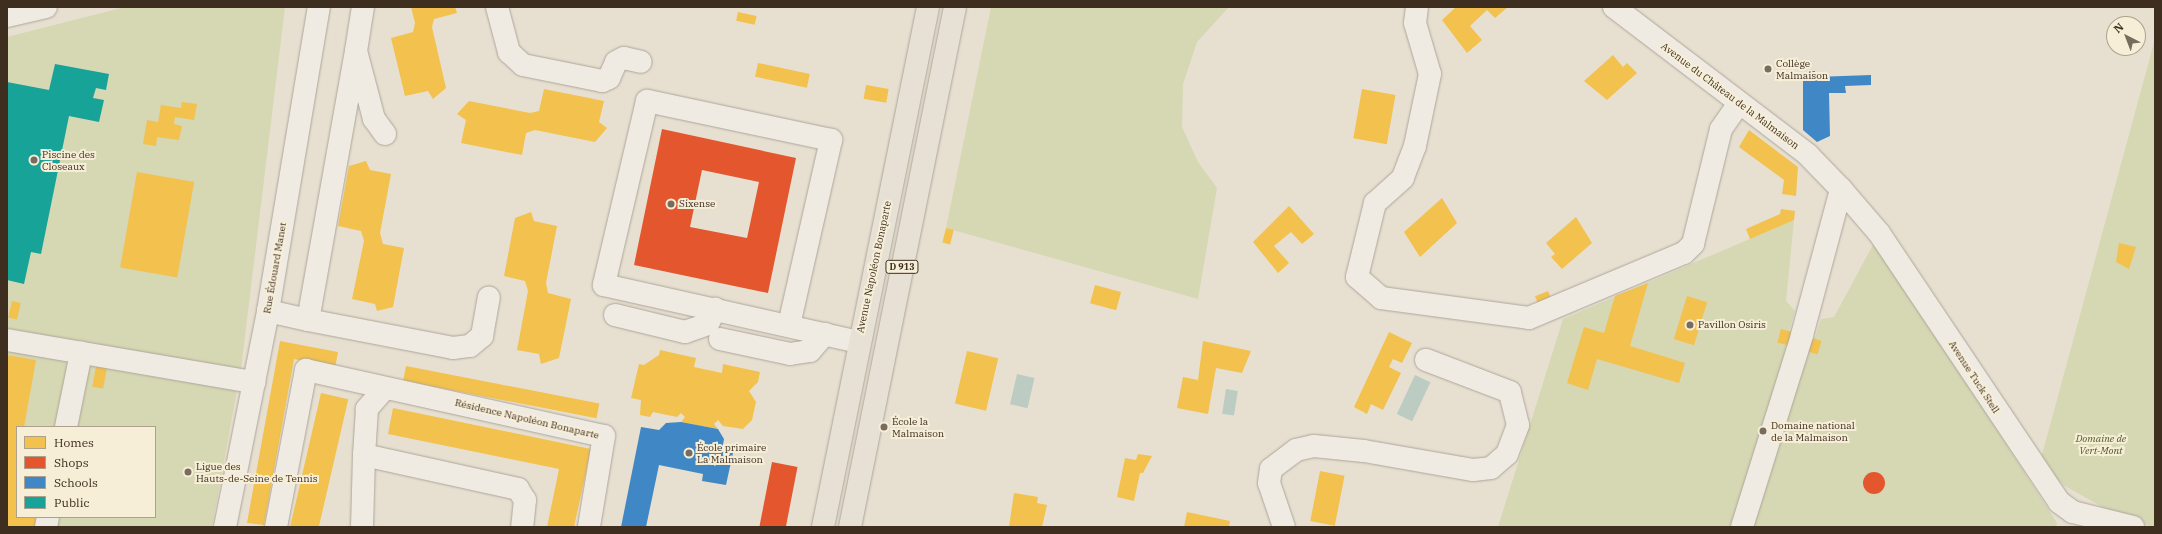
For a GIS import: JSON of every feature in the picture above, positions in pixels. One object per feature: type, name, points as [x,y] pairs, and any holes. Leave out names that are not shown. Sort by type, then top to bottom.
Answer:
[{"type":"main road","name":"Avenue Napoléon Bonaparte","points":[[823,527],[859,342],[928,7]]},
{"type":"main road","name":"D 913","points":[[850,527],[955,7]]},
{"type":"street","points":[[7,16],[46,7]]},
{"type":"street","name":"Rue Édouard Manet","points":[[225,527],[268,311],[319,7]]},
{"type":"street","points":[[308,320],[363,7]]},
{"type":"street","points":[[497,7],[509,52],[523,65],[602,81],[609,78],[616,62],[624,58],[641,62]]},
{"type":"street","points":[[1417,7],[1415,23],[1430,74],[1416,139],[1404,178],[1375,203],[1357,278],[1381,298],[1528,318],[1684,253],[1693,244],[1721,130],[1739,103]]},
{"type":"street","name":"Avenue du Château de la Malmaison","points":[[1614,7],[1808,155],[1841,190]]},
{"type":"street","points":[[356,51],[374,119],[385,134]]},
{"type":"street","points":[[789,326],[831,140],[647,101],[604,284],[859,342]]},
{"type":"street","points":[[1742,527],[1802,335],[1841,190]]},
{"type":"street","name":"Avenue Tuck Stell","points":[[1841,190],[1879,233],[2048,489],[2071,519],[2132,527]]},
{"type":"street","points":[[268,311],[453,348],[470,346],[482,336],[489,298]]},
{"type":"street","points":[[616,315],[685,332],[708,324],[715,309]]},
{"type":"street","points":[[720,339],[790,354],[810,351],[825,334]]},
{"type":"street","points":[[7,340],[254,382]]},
{"type":"street","points":[[66,426],[81,353]]},
{"type":"street","points":[[1284,527],[1269,483],[1271,469],[1296,450],[1314,446],[1364,451],[1473,470],[1491,468],[1507,454],[1518,425],[1510,392],[1426,360]]},
{"type":"street","name":"Résidence Napoléon Bonaparte","points":[[276,527],[306,370],[604,436],[589,527]]},
{"type":"street","points":[[362,527],[360,495],[368,408],[385,388]]},
{"type":"street","points":[[364,455],[518,489],[525,500],[522,527]]},
{"type":"green space","points":[[125,7],[285,7],[241,369],[212,527],[7,527],[7,37]]},
{"type":"green space","points":[[991,7],[1229,7],[1197,42],[1183,84],[1182,127],[1198,162],[1217,188],[1198,299],[946,228]]},
{"type":"green space","name":"Domaine de Vert-Mont","points":[[2155,39],[2155,527],[2153,527],[2117,515],[2065,486],[2040,462]]},
{"type":"green space","name":"Domaine national de la Malmaison","points":[[1794,220],[1786,301],[1795,311],[1789,331],[1815,338],[1821,319],[1834,317],[1875,241],[2057,523],[2056,527],[1498,527],[1563,319]]},
{"type":"shaded area","points":[[1017,374],[1035,378],[1028,408],[1010,404]]},
{"type":"shaded area","points":[[1415,375],[1430,382],[1412,421],[1397,414]]},
{"type":"shaded area","points":[[1226,389],[1238,391],[1234,416],[1222,414]]},
{"type":"building: Homes","points":[[411,7],[455,7],[457,13],[434,19],[432,27],[446,88],[433,99],[428,91],[405,96],[391,38],[413,32],[415,23]]},
{"type":"building: Homes","points":[[1456,7],[1508,7],[1495,18],[1487,10],[1470,26],[1482,40],[1467,53],[1442,20]]},
{"type":"building: Homes","points":[[738,12],[757,16],[755,25],[736,21]]},
{"type":"building: Homes","points":[[1613,55],[1623,67],[1627,63],[1637,73],[1607,100],[1584,81]]},
{"type":"building: Homes","points":[[758,63],[810,74],[807,88],[755,77]]},
{"type":"building: Homes","points":[[866,85],[889,89],[886,103],[864,99]]},
{"type":"building: Homes","points":[[544,89],[604,101],[599,122],[607,128],[595,142],[535,130],[526,133],[522,155],[461,143],[466,120],[457,114],[469,101],[530,113],[539,111]]},
{"type":"building: Homes","points":[[1362,89],[1395,95],[1387,144],[1353,138]]},
{"type":"building: Homes","points":[[182,102],[197,104],[194,120],[175,117],[174,124],[182,126],[179,140],[157,137],[156,146],[143,144],[147,120],[158,122],[161,105],[181,108]]},
{"type":"building: Homes","points":[[1749,130],[1798,167],[1796,196],[1782,194],[1784,180],[1739,147]]},
{"type":"building: Homes","points":[[366,161],[370,170],[391,174],[380,233],[383,244],[404,248],[393,307],[377,311],[375,304],[352,299],[364,241],[361,231],[338,226],[349,166]]},
{"type":"building: Homes","points":[[137,172],[194,182],[177,278],[120,268]]},
{"type":"building: Homes","points":[[1442,198],[1457,223],[1420,257],[1404,232]]},
{"type":"building: Homes","points":[[1289,206],[1314,234],[1302,244],[1291,232],[1274,246],[1289,263],[1278,273],[1253,242]]},
{"type":"building: Homes","points":[[1781,209],[1795,211],[1794,220],[1750,239],[1746,229],[1780,214]]},
{"type":"building: Homes","points":[[531,212],[534,221],[557,226],[546,283],[548,293],[571,299],[559,358],[541,364],[539,354],[517,350],[528,291],[525,281],[504,276],[515,218]]},
{"type":"building: Homes","points":[[1576,217],[1592,243],[1562,269],[1551,257],[1555,254],[1546,243]]},
{"type":"building: Homes","points":[[946,228],[954,230],[950,244],[942,243]]},
{"type":"building: Homes","points":[[2119,243],[2136,247],[2129,269],[2116,262]]},
{"type":"building: Homes","points":[[1648,283],[1630,346],[1685,363],[1679,383],[1597,359],[1588,390],[1567,383],[1584,327],[1604,333],[1615,296]]},
{"type":"building: Homes","points":[[1095,285],[1121,292],[1116,310],[1090,303]]},
{"type":"building: Homes","points":[[1548,291],[1552,301],[1539,306],[1535,296]]},
{"type":"building: Homes","name":"Pavillon Osiris","points":[[1687,296],[1707,302],[1694,345],[1674,339]]},
{"type":"building: Homes","points":[[12,301],[21,303],[17,320],[8,318]]},
{"type":"building: Homes","points":[[1781,329],[1792,332],[1788,345],[1777,343]]},
{"type":"building: Homes","points":[[1389,332],[1412,343],[1402,363],[1393,359],[1389,367],[1401,373],[1383,410],[1371,404],[1367,414],[1354,407]]},
{"type":"building: Homes","points":[[1812,338],[1822,341],[1817,354],[1808,351]]},
{"type":"building: Homes","points":[[280,341],[338,352],[335,368],[294,359],[264,525],[247,523]]},
{"type":"building: Homes","points":[[1203,341],[1251,351],[1242,373],[1216,368],[1208,414],[1177,408],[1183,377],[1198,380]]},
{"type":"building: Homes","points":[[660,350],[696,358],[694,367],[722,373],[723,364],[760,372],[758,382],[749,391],[756,402],[752,420],[743,429],[723,426],[718,420],[714,424],[718,429],[681,422],[685,417],[681,413],[677,417],[653,412],[650,417],[640,415],[641,400],[631,398],[639,364],[644,365],[659,355]]},
{"type":"building: Homes","points":[[967,351],[998,358],[986,411],[955,404]]},
{"type":"building: Homes","points":[[7,355],[36,360],[24,426],[16,426],[16,518],[36,518],[35,527],[7,527]]},
{"type":"building: Homes","points":[[96,366],[107,368],[103,389],[92,387]]},
{"type":"building: Homes","points":[[406,366],[599,404],[597,418],[403,381]]},
{"type":"building: Homes","points":[[321,393],[348,399],[319,527],[290,526]]},
{"type":"building: Homes","points":[[393,408],[591,449],[574,527],[547,527],[559,469],[388,434]]},
{"type":"building: Homes","points":[[1138,454],[1152,456],[1143,473],[1140,473],[1134,501],[1117,497],[1125,458],[1136,460]]},
{"type":"building: Homes","points":[[1320,471],[1345,476],[1335,526],[1310,521]]},
{"type":"building: Homes","points":[[1014,493],[1038,497],[1037,503],[1047,505],[1042,527],[1009,527]]},
{"type":"building: Homes","points":[[1187,512],[1230,521],[1229,527],[1184,527]]},
{"type":"building: Shops","name":"Sixense","points":[[662,129],[796,158],[768,293],[634,265]],"holes":[[[702,170],[759,182],[747,238],[690,227]]]},
{"type":"building: Shops","points":[[772,462],[798,467],[786,527],[759,527]]},
{"type":"building: Shops","points":[[1874,472],[1882,475],[1885,483],[1882,491],[1874,494],[1866,491],[1863,483],[1866,475]]},
{"type":"building: Schools","points":[[1809,71],[1815,71],[1815,77],[1871,75],[1871,85],[1845,86],[1846,93],[1829,93],[1830,136],[1817,142],[1803,130],[1803,77],[1809,77]]},
{"type":"building: Schools","points":[[681,422],[718,429],[724,439],[722,451],[733,453],[726,485],[702,481],[703,474],[659,465],[646,527],[621,527],[641,427],[659,430],[666,423]]},
{"type":"building: Public","name":"Piscine des Closeaux","points":[[55,64],[109,74],[106,90],[96,88],[93,98],[104,100],[99,122],[69,116],[41,254],[31,252],[24,284],[7,280],[7,82],[49,90]]},
{"type":"place","name":"Collège Malmaison","points":[[1768,69]]},
{"type":"place","name":"Piscine des Closeaux","points":[[34,160]]},
{"type":"place","name":"Sixense","points":[[671,204]]},
{"type":"place","name":"Pavillon Osiris","points":[[1690,325]]},
{"type":"place","name":"École la Malmaison","points":[[884,427]]},
{"type":"place","name":"Domaine national de la Malmaison","points":[[1763,431]]},
{"type":"place","name":"École primaire La Malmaison","points":[[689,453]]},
{"type":"place","name":"Ligue des Hauts-de-Seine de Tennis","points":[[188,472]]}]
